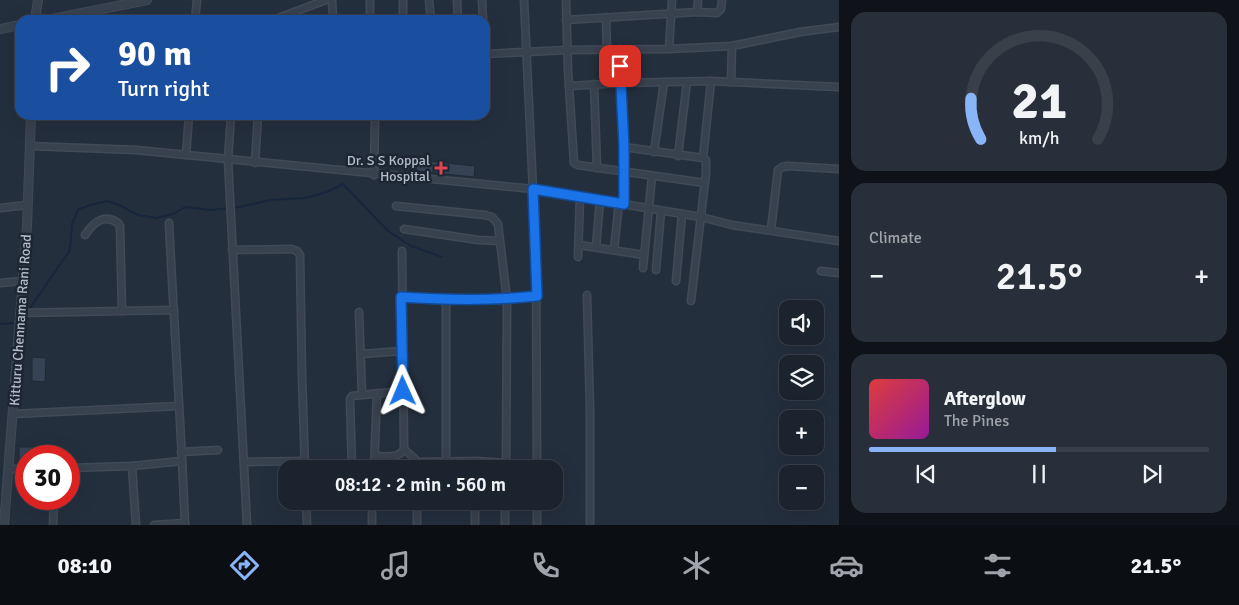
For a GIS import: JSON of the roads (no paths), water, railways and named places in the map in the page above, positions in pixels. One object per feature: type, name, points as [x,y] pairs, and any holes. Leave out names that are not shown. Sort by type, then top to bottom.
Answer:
[{"type":"street","points":[[36,15],[38,0]]},
{"type":"street","points":[[72,15],[147,0]]},
{"type":"street","points":[[196,15],[197,0]]},
{"type":"street","points":[[286,15],[326,0]]},
{"type":"street","points":[[332,0],[332,15]]},
{"type":"street","points":[[370,0],[370,15]]},
{"type":"street","points":[[403,0],[403,15]]},
{"type":"street","points":[[429,0],[431,15]]},
{"type":"street","points":[[457,0],[458,15]]},
{"type":"street","points":[[482,0],[483,15]]},
{"type":"street","points":[[524,0],[537,296],[537,460]]},
{"type":"street","points":[[566,0],[568,86],[574,163],[578,166],[705,183]]},
{"type":"street","points":[[669,49],[672,0]]},
{"type":"street","points":[[697,12],[698,0]]},
{"type":"street","points":[[566,20],[697,12],[715,13],[720,12],[722,0]]},
{"type":"street","points":[[606,18],[606,50]]},
{"type":"street","points":[[0,28],[15,26]]},
{"type":"street","points":[[490,54],[732,46],[800,32],[839,27]]},
{"type":"street","points":[[731,82],[732,46]]},
{"type":"street","points":[[614,250],[624,172],[622,83],[619,50]]},
{"type":"street","points":[[568,86],[711,81],[839,87]]},
{"type":"street","points":[[691,301],[707,164],[703,158],[711,81]]},
{"type":"street","points":[[654,152],[664,82]]},
{"type":"street","points":[[678,156],[687,82]]},
{"type":"street","points":[[594,84],[597,168]]},
{"type":"street","name":"Kitturu Chennama Rani Road","points":[[4,525],[20,313],[31,120]]},
{"type":"street","points":[[186,156],[189,120]]},
{"type":"street","points":[[231,120],[228,160],[247,525]]},
{"type":"street","points":[[255,163],[258,120]]},
{"type":"street","points":[[374,175],[375,120]]},
{"type":"street","points":[[30,146],[97,148],[533,189],[701,217],[732,225],[839,241]]},
{"type":"street","points":[[624,147],[703,158]]},
{"type":"street","points":[[771,230],[778,170],[788,166],[839,169]]},
{"type":"street","points":[[643,268],[652,176]]},
{"type":"street","points":[[578,257],[580,197]]},
{"type":"street","points":[[596,247],[600,200]]},
{"type":"street","points":[[0,208],[27,205]]},
{"type":"street","points":[[396,206],[492,217],[498,224],[507,300],[506,460]]},
{"type":"street","points":[[656,270],[661,210]]},
{"type":"street","points":[[676,281],[682,214]]},
{"type":"street","points":[[85,235],[90,226],[98,220],[110,220],[118,223],[120,226],[122,311]]},
{"type":"street","points":[[154,525],[185,524],[185,493],[178,406],[169,223]]},
{"type":"street","points":[[404,229],[478,240],[499,241]]},
{"type":"street","points":[[579,245],[644,255]]},
{"type":"street","points":[[232,250],[292,249],[298,251],[300,255],[305,460]]},
{"type":"street","points":[[376,456],[398,456],[404,449],[402,251]]},
{"type":"street","points":[[821,271],[839,273]]},
{"type":"street","points":[[0,283],[22,282]]},
{"type":"street","points":[[587,295],[590,525]]},
{"type":"street","points":[[401,297],[446,300],[507,300],[537,296]]},
{"type":"street","points":[[446,300],[446,460]]},
{"type":"street","points":[[20,313],[174,310]]},
{"type":"street","points":[[359,312],[362,394]]},
{"type":"street","points":[[360,354],[402,351]]},
{"type":"street","points":[[352,460],[350,399],[354,395],[403,391]]},
{"type":"street","points":[[375,460],[377,393]]},
{"type":"street","points":[[12,414],[178,406]]},
{"type":"street","points":[[404,449],[413,460]]},
{"type":"street","points":[[182,452],[218,450]]},
{"type":"street","points":[[80,468],[132,466],[182,461]]},
{"type":"street","points":[[244,462],[278,461]]},
{"type":"street","points":[[132,466],[136,525]]},
{"type":"street","points":[[8,469],[15,469]]},
{"type":"street","points":[[53,525],[54,510]]},
{"type":"street","points":[[306,510],[307,525]]},
{"type":"street","points":[[372,510],[372,525]]},
{"type":"street","points":[[417,510],[417,525]]},
{"type":"street","points":[[475,510],[475,525]]},
{"type":"street","points":[[505,510],[505,525]]},
{"type":"street","points":[[537,510],[537,525]]},
{"type":"waterway","points":[[30,308],[70,250],[72,224],[78,210],[107,201],[138,215],[156,218],[173,214],[185,207],[211,210],[240,207],[270,200],[305,198],[327,192],[343,184],[388,231],[411,246],[442,257]]},
{"type":"waterway","points":[[25,322],[29,317]]},
{"type":"waterway","points":[[0,324],[13,323]]},
{"type":"place","name":"Dr. S S Koppal Hospital","points":[[441,168]]}]
